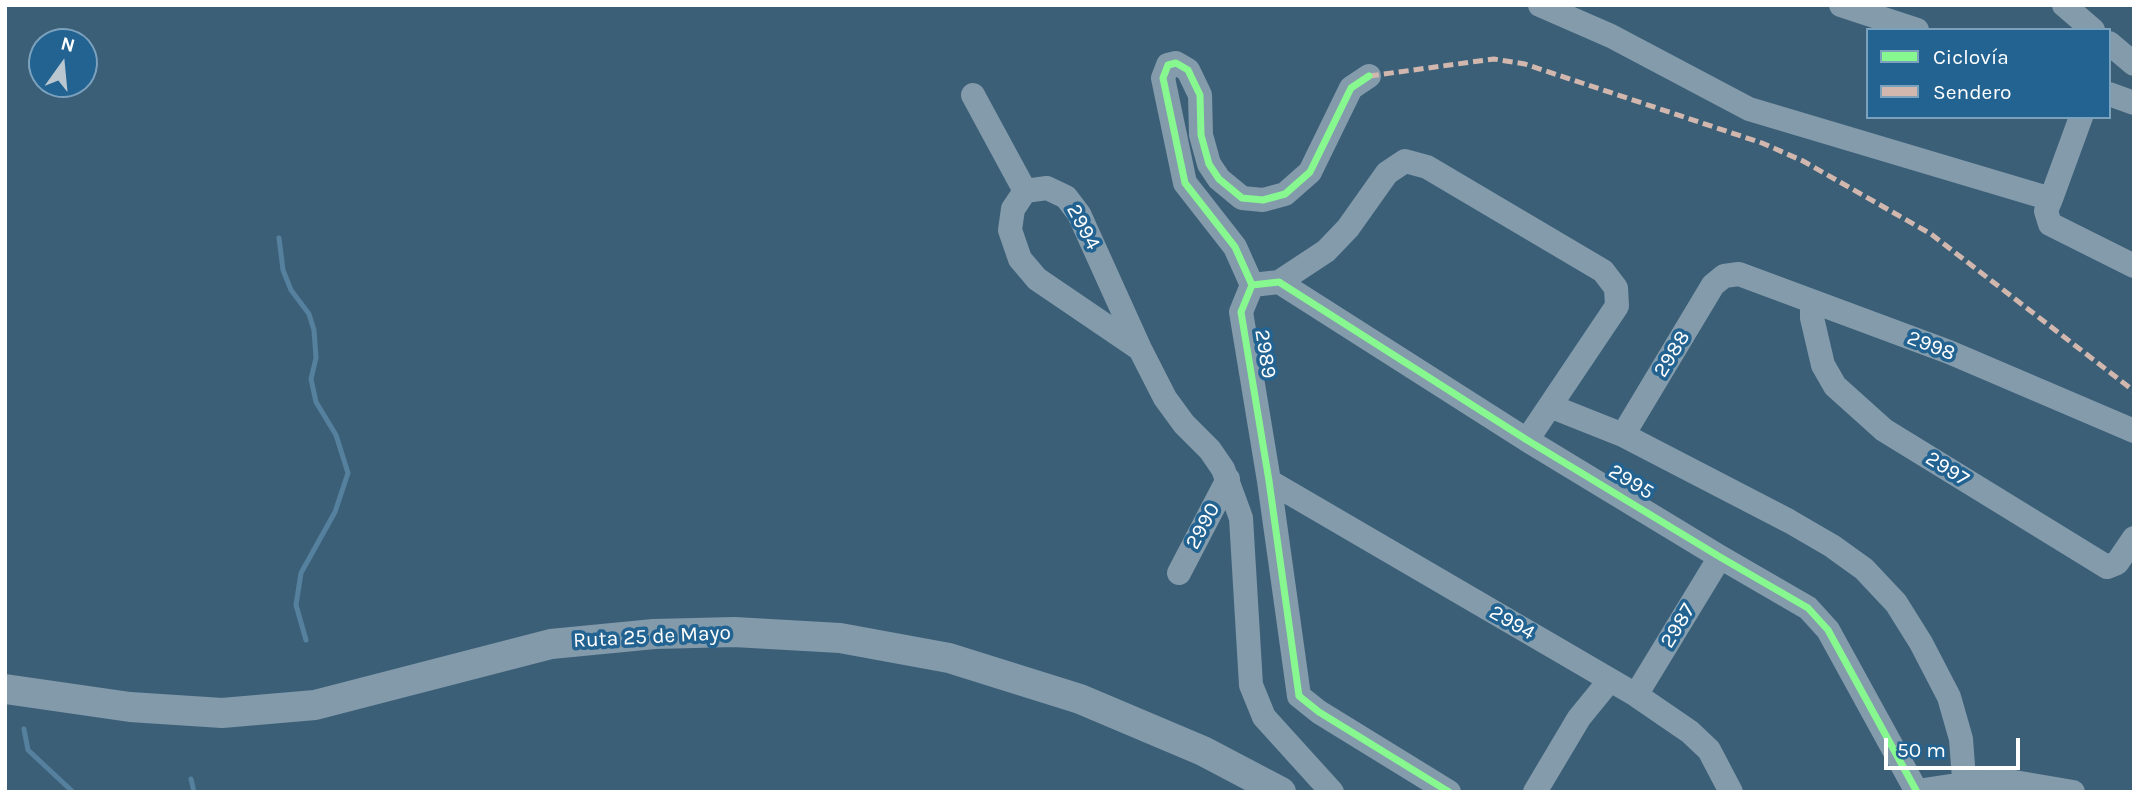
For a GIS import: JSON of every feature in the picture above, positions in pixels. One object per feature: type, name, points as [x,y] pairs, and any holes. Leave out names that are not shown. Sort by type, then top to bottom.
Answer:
[{"type":"main road","name":"Ruta 25 de Mayo","points":[[5,689],[130,707],[222,713],[315,705],[551,644],[654,634],[734,632],[840,638],[949,658],[1080,699],[1203,751],[1281,792]]},
{"type":"street","points":[[1540,5],[1611,36],[1749,109],[2051,199]]},
{"type":"street","points":[[1841,5],[1863,9],[1912,28]]},
{"type":"street","points":[[2064,5],[2091,28]]},
{"type":"street","points":[[2111,45],[2134,64]]},
{"type":"street","points":[[1368,76],[1351,88],[1310,172],[1285,194],[1263,200],[1242,198],[1223,182],[1209,164],[1201,135],[1200,95],[1195,82],[1188,70],[1182,66],[1176,63],[1168,65],[1163,79],[1185,183],[1235,247],[1252,285],[1279,282],[1326,251],[1348,228],[1387,173],[1405,161],[1427,167],[1603,271],[1616,288],[1617,306],[1527,440]]},
{"type":"street","points":[[973,95],[1025,191]]},
{"type":"street","points":[[2111,95],[2134,103]]},
{"type":"street","points":[[2080,119],[2046,211],[2050,224],[2134,266]]},
{"type":"street","points":[[1204,208],[1205,193],[1223,182]]},
{"type":"street","name":"2994","points":[[1140,349],[1037,279],[1020,259],[1010,230],[1013,209],[1025,191],[1047,188],[1066,197],[1079,214],[1165,398],[1184,424],[1210,450],[1226,474],[1241,518],[1251,685],[1264,718],[1332,792]]},
{"type":"street","name":"2998","points":[[1724,276],[1739,274],[1949,352],[2134,431]]},
{"type":"street","name":"2988","points":[[1623,435],[1713,285],[1724,276]]},
{"type":"street","name":"2995","points":[[1279,282],[1527,440],[1808,608],[1828,630],[1917,791]]},
{"type":"street","name":"2989","points":[[1252,285],[1241,312],[1269,481],[1299,695],[1319,712],[1449,792]]},
{"type":"street","name":"2997","points":[[1812,302],[1812,318],[1823,365],[1835,386],[1884,430],[2107,567],[2117,563],[2134,538]]},
{"type":"street","name":"2995","points":[[1550,406],[1623,435],[1789,521],[1832,546],[1864,569],[1896,603],[1921,643],[1949,697],[1961,739],[1965,788]]},
{"type":"street","name":"2990","points":[[1178,573],[1226,474]]},
{"type":"street","name":"2994","points":[[1269,481],[1636,695],[1689,732],[1709,750],[1731,792]]},
{"type":"street","name":"2987","points":[[1636,695],[1720,557]]},
{"type":"street","points":[[1535,792],[1578,718],[1609,680]]},
{"type":"street","points":[[1917,791],[1965,788],[1997,779],[2073,792]]},
{"type":"waterway","points":[[279,238],[283,270],[291,290],[309,314],[314,330],[316,358],[311,379],[316,402],[336,435],[348,473],[335,512],[301,573],[296,605],[306,640]]},
{"type":"waterway","points":[[24,729],[28,750],[73,792]]},
{"type":"waterway","points":[[191,779],[194,792]]},
{"type":"marked path","points":[[1369,76],[1494,59],[1525,64],[1762,143],[1803,161],[1931,234],[2134,391]]},
{"type":"cycle path","points":[[1369,76],[1351,88],[1310,172],[1285,194],[1263,200],[1242,198],[1219,179],[1209,164],[1201,135],[1200,95],[1188,70],[1176,63],[1168,65],[1163,78],[1185,183],[1235,247],[1252,285],[1241,312],[1269,481],[1299,696],[1319,712],[1449,792]]},
{"type":"cycle path","points":[[1252,285],[1279,282],[1527,440],[1808,608],[1828,630],[1917,792]]}]
